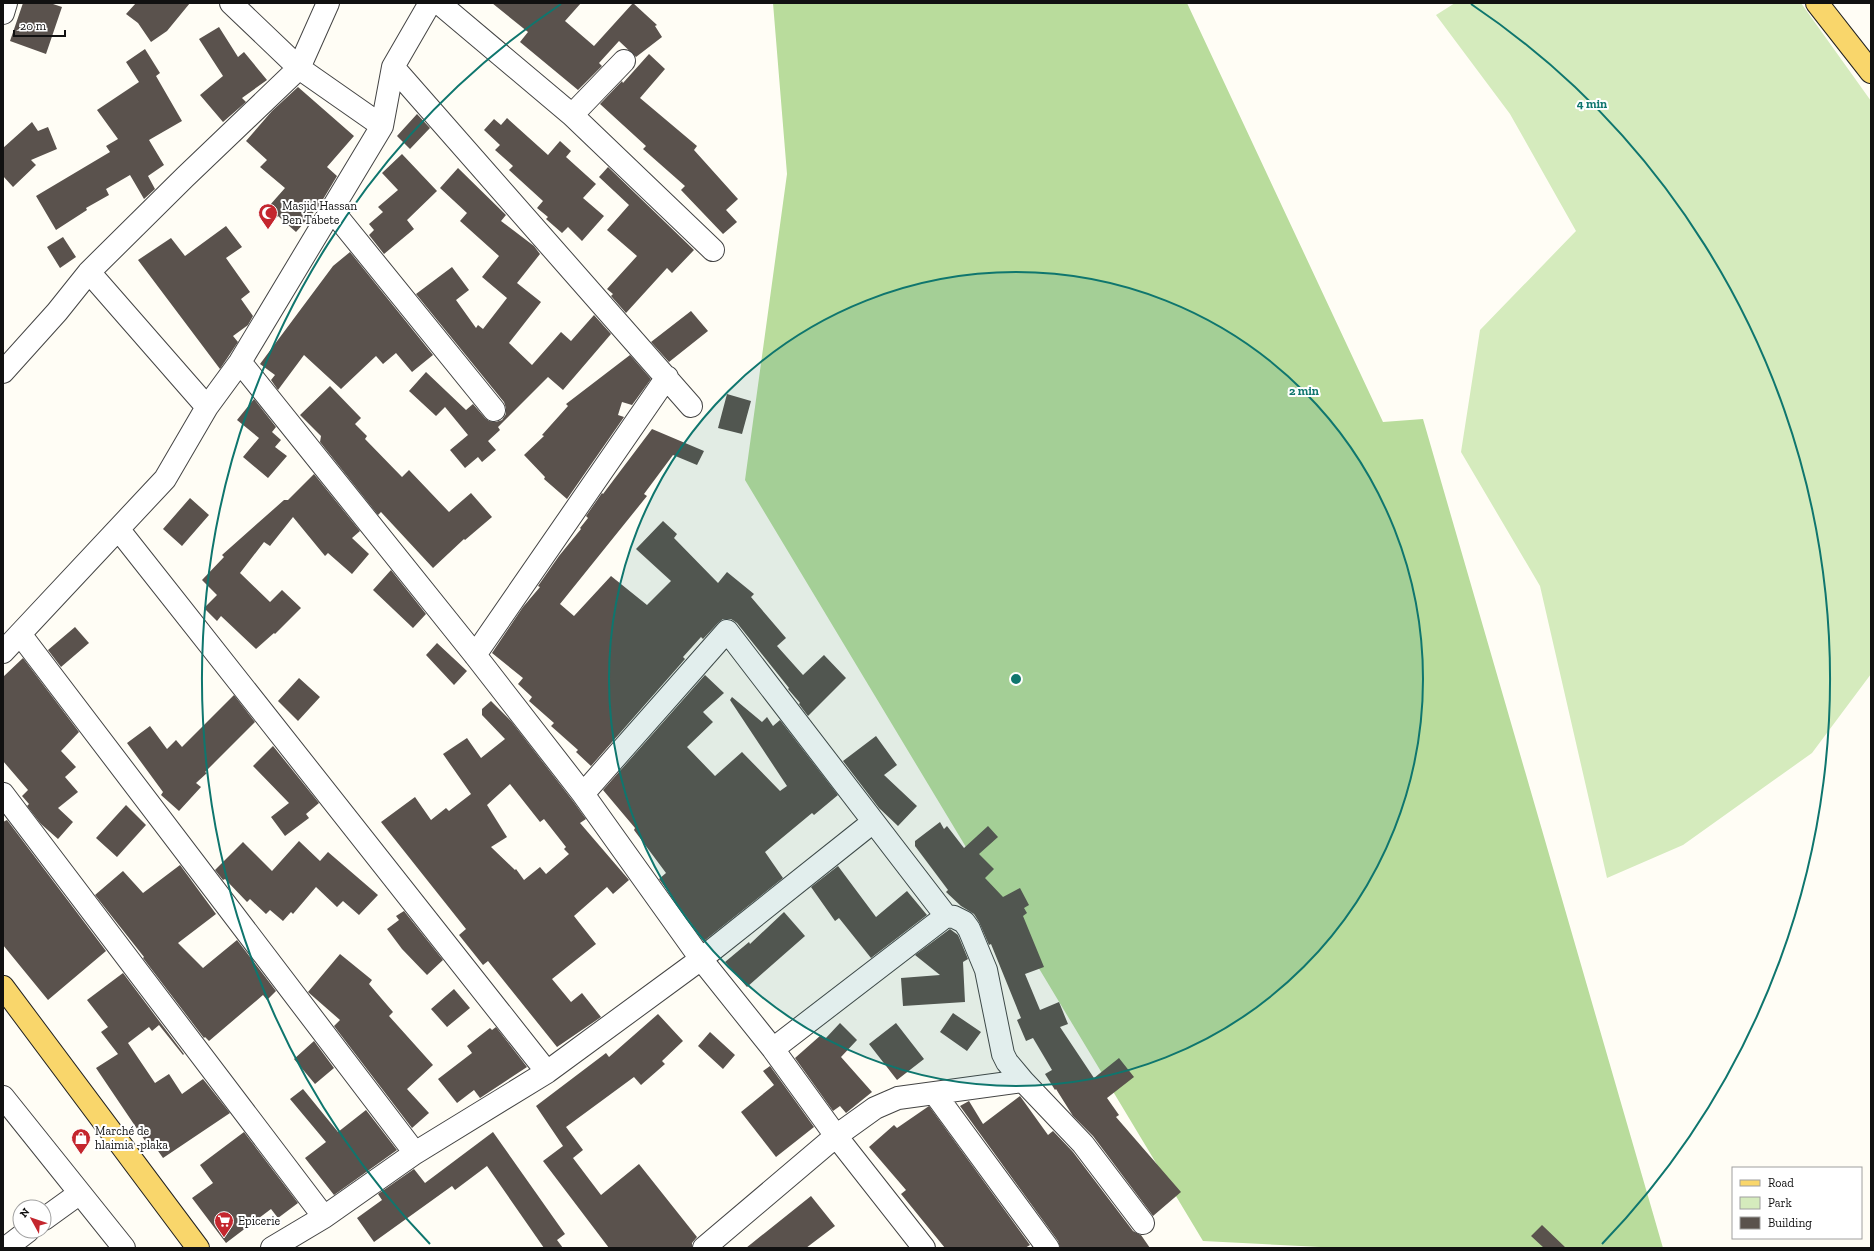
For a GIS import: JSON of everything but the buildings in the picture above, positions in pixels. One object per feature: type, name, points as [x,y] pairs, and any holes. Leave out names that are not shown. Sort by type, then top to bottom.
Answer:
[{"type":"main road","points":[[1816,3],[1871,72]]},
{"type":"main road","points":[[3,987],[198,1248]]},
{"type":"street","points":[[3,13],[6,3]]},
{"type":"street","points":[[3,372],[57,312],[90,272],[185,177],[299,68],[328,3]]},
{"type":"street","points":[[3,652],[119,530],[164,479],[207,407],[240,362],[382,126],[393,67],[430,3]]},
{"type":"street","points":[[439,3],[572,116],[713,250]]},
{"type":"street","points":[[240,5],[299,68],[382,126]]},
{"type":"street","points":[[572,116],[624,62]]},
{"type":"street","points":[[393,67],[691,406]]},
{"type":"street","points":[[332,209],[494,410]]},
{"type":"street","points":[[90,272],[207,407]]},
{"type":"street","points":[[240,362],[583,794],[701,959],[773,1049],[836,1136],[924,1248]]},
{"type":"street","points":[[474,655],[667,377]]},
{"type":"street","points":[[119,530],[547,1072]]},
{"type":"street","points":[[583,794],[727,631],[946,916]]},
{"type":"street","points":[[20,634],[415,1153]]},
{"type":"street","points":[[3,794],[324,1217]]},
{"type":"street","points":[[272,1248],[324,1217],[415,1153],[547,1072],[701,959],[873,822]]},
{"type":"street","points":[[773,1049],[946,916],[954,917],[964,922],[970,929],[986,970],[1003,1054],[1007,1062],[1083,1144],[1143,1223]]},
{"type":"street","points":[[704,1248],[836,1136],[875,1108],[898,1098],[1023,1081]]},
{"type":"street","points":[[935,1094],[1048,1248]]},
{"type":"street","points":[[3,1097],[124,1248]]},
{"type":"street","points":[[52,1213],[80,1193]]},
{"type":"green space","points":[[773,3],[1187,3],[1383,422],[1423,419],[1663,1248],[1341,1248],[1203,1241],[745,480],[787,174]]},
{"type":"green space","points":[[1455,3],[1801,3],[1871,101],[1871,674],[1812,753],[1683,845],[1607,878],[1540,586],[1461,452],[1480,330],[1576,231],[1510,114],[1436,15]]},
{"type":"place","name":"Masjid Hassan Ben Tabete","points":[[268,230]]},
{"type":"place","name":"Marché de hlaimia -plaka","points":[[81,1155]]},
{"type":"place","name":"Epicerie","points":[[224,1238]]}]
